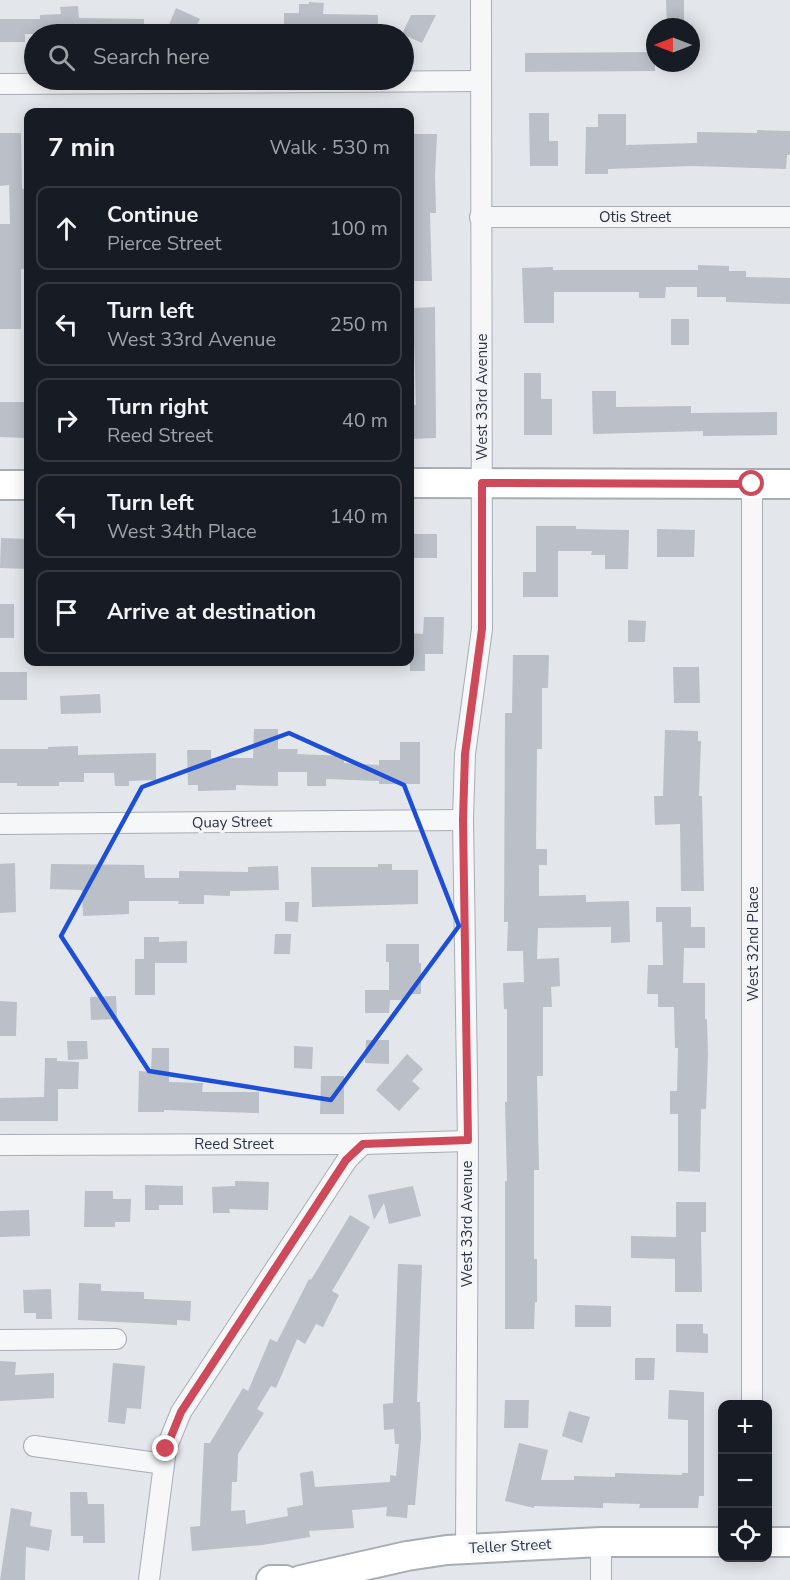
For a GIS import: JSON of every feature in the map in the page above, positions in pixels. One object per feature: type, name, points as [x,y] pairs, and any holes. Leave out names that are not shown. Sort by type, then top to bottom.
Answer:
[{"type":"street","name":"West 33rd Avenue","points":[[466,1548],[468,1140],[463,820],[465,754],[482,629],[481,0]]},
{"type":"street","points":[[414,81],[481,81]]},
{"type":"street","points":[[0,84],[24,84]]},
{"type":"street","name":"Otis Street","points":[[480,217],[790,217]]},
{"type":"street","points":[[414,483],[790,484]]},
{"type":"street","name":"West 32nd Place","points":[[752,484],[752,1400]]},
{"type":"street","points":[[0,485],[24,485]]},
{"type":"street","name":"Quay Street","points":[[0,824],[463,820]]},
{"type":"street","name":"Reed Street","points":[[0,1145],[363,1144],[468,1140]]},
{"type":"street","points":[[149,1580],[164,1464],[170,1438],[181,1412],[346,1160],[363,1144]]},
{"type":"street","points":[[0,1340],[116,1339]]},
{"type":"street","points":[[34,1446],[164,1464]]},
{"type":"street","points":[[601,1542],[601,1580]]},
{"type":"street","name":"Teller Street","points":[[301,1580],[407,1556],[466,1548],[601,1542],[718,1542]]},
{"type":"street","points":[[772,1542],[790,1542]]},
{"type":"street","points":[[271,1580],[285,1580]]},
{"type":"highlighted area","points":[[289,733],[404,785],[459,926],[331,1100],[149,1071],[61,936],[142,787]]},
{"type":"building","points":[[666,0],[684,0],[684,18],[667,18]]},
{"type":"building","points":[[309,2],[324,3],[323,14],[378,15],[378,24],[284,24],[284,13],[299,13],[299,4],[309,4]]},
{"type":"building","points":[[78,6],[79,18],[144,19],[144,24],[24,24],[24,42],[0,42],[0,19],[40,19],[40,15],[61,14],[60,7]]},
{"type":"building","points":[[176,8],[200,19],[198,24],[169,24]]},
{"type":"building","points":[[411,15],[436,15],[422,43],[414,39],[414,24],[407,24]]},
{"type":"building","points":[[646,52],[646,71],[525,72],[525,53]]},
{"type":"building","points":[[529,113],[549,113],[549,141],[558,141],[558,166],[530,166]]},
{"type":"building","points":[[598,114],[626,114],[626,145],[697,143],[697,132],[790,131],[790,155],[787,155],[786,169],[693,166],[608,169],[608,174],[585,174],[586,127],[598,127]]},
{"type":"building","points":[[0,133],[21,133],[24,269],[21,269],[21,329],[0,329],[0,224],[10,224],[9,185],[0,186]]},
{"type":"building","points":[[414,134],[437,134],[436,213],[430,213],[432,281],[414,281]]},
{"type":"building","points":[[698,265],[729,266],[729,271],[746,271],[746,277],[790,278],[790,304],[726,302],[726,297],[697,297],[697,287],[666,287],[665,298],[639,298],[639,292],[554,292],[554,323],[524,323],[522,268],[698,270]]},
{"type":"building","points":[[435,307],[436,438],[414,439],[414,405],[416,405],[414,308]]},
{"type":"building","points":[[671,319],[689,319],[689,345],[671,345]]},
{"type":"building","points":[[524,373],[541,373],[541,399],[552,399],[552,435],[524,435]]},
{"type":"building","points":[[592,391],[616,391],[616,407],[691,406],[691,413],[777,412],[777,435],[703,436],[703,431],[593,434]]},
{"type":"building","points":[[0,402],[24,402],[24,438],[0,437]]},
{"type":"building","points":[[536,526],[629,530],[628,569],[605,569],[605,555],[591,555],[592,551],[558,551],[558,597],[523,597],[523,572],[536,572]]},
{"type":"building","points":[[657,529],[695,530],[694,557],[657,557]]},
{"type":"building","points":[[414,534],[437,534],[437,558],[414,558]]},
{"type":"building","points":[[1,538],[24,539],[24,569],[0,568]]},
{"type":"building","points":[[0,604],[14,604],[14,638],[0,638]]},
{"type":"building","points":[[424,617],[444,617],[443,654],[425,654],[425,671],[410,671],[410,666],[414,666],[414,633],[423,634]]},
{"type":"building","points":[[628,620],[646,621],[645,642],[628,642]]},
{"type":"building","points":[[513,655],[549,655],[548,688],[542,688],[542,749],[537,749],[536,849],[547,849],[547,865],[539,865],[539,896],[586,895],[586,902],[629,901],[630,942],[611,943],[611,927],[538,928],[537,959],[559,958],[560,986],[551,987],[552,1007],[543,1007],[543,1076],[537,1076],[539,1170],[534,1170],[534,1259],[537,1259],[537,1302],[535,1302],[534,1329],[505,1329],[507,1009],[504,1009],[503,983],[524,982],[523,951],[507,951],[508,922],[504,922],[505,713],[512,713]]},
{"type":"building","points":[[673,667],[699,667],[700,703],[674,703]]},
{"type":"building","points":[[0,672],[27,672],[27,700],[0,700]]},
{"type":"building","points":[[100,694],[101,713],[61,714],[60,696]]},
{"type":"building","points":[[254,729],[278,729],[278,749],[298,749],[297,754],[344,756],[344,763],[379,765],[379,760],[400,760],[400,742],[420,742],[420,784],[379,784],[379,781],[326,779],[326,786],[307,786],[307,772],[278,772],[278,786],[236,785],[236,790],[198,791],[198,785],[188,785],[187,750],[211,750],[211,758],[253,758]]},
{"type":"building","points":[[665,730],[698,731],[698,741],[701,741],[699,796],[702,796],[704,891],[681,891],[680,824],[655,825],[654,796],[663,796]]},
{"type":"building","points":[[78,746],[78,755],[156,753],[156,780],[129,781],[129,786],[115,786],[114,773],[84,773],[84,782],[59,782],[59,786],[17,786],[17,783],[0,783],[0,749],[48,749],[48,747]]},
{"type":"building","points":[[15,863],[16,912],[0,913],[0,864]]},
{"type":"building","points":[[51,864],[144,865],[145,878],[179,878],[179,871],[248,872],[248,867],[278,866],[279,890],[230,891],[230,896],[204,895],[204,904],[178,904],[179,901],[129,901],[129,914],[83,916],[82,890],[50,889]]},
{"type":"building","points":[[378,864],[392,864],[392,870],[418,870],[418,904],[312,907],[311,867],[378,867]]},
{"type":"building","points":[[285,902],[299,902],[298,922],[285,921]]},
{"type":"building","points":[[656,907],[691,907],[691,927],[705,927],[705,948],[684,948],[683,983],[705,983],[708,1055],[706,1109],[701,1109],[700,1172],[678,1171],[678,1114],[670,1114],[670,1091],[677,1091],[678,1048],[675,1048],[674,1007],[658,1007],[658,994],[647,994],[648,965],[663,965],[662,922],[656,922]]},
{"type":"building","points":[[275,934],[291,934],[290,954],[274,954]]},
{"type":"building","points":[[144,937],[159,937],[159,942],[187,941],[187,963],[155,963],[155,995],[135,995],[135,959],[144,959]]},
{"type":"building","points":[[386,944],[419,944],[421,994],[408,994],[408,1000],[390,1000],[389,1013],[365,1013],[365,990],[389,990],[389,962],[386,962]]},
{"type":"building","points":[[116,996],[117,1019],[91,1020],[90,997]]},
{"type":"building","points":[[0,1001],[17,1002],[16,1036],[0,1036]]},
{"type":"building","points":[[366,1040],[389,1040],[389,1064],[365,1063]]},
{"type":"building","points":[[67,1041],[87,1041],[88,1059],[68,1060]]},
{"type":"building","points":[[294,1046],[313,1047],[312,1069],[294,1068]]},
{"type":"building","points":[[152,1048],[169,1048],[169,1082],[203,1083],[202,1092],[259,1092],[259,1113],[164,1110],[164,1112],[138,1112],[139,1071],[151,1072]]},
{"type":"building","points":[[407,1054],[423,1069],[412,1081],[420,1088],[399,1111],[376,1090]]},
{"type":"building","points":[[45,1058],[79,1062],[78,1089],[58,1089],[58,1121],[0,1121],[0,1098],[44,1097]]},
{"type":"building","points":[[321,1076],[344,1076],[344,1114],[320,1114]]},
{"type":"building","points":[[235,1181],[269,1182],[268,1210],[229,1209],[230,1213],[213,1213],[212,1187],[235,1186]]},
{"type":"building","points":[[145,1185],[183,1186],[183,1205],[159,1205],[159,1210],[145,1210]]},
{"type":"building","points":[[413,1186],[421,1216],[389,1224],[384,1203],[374,1220],[368,1195]]},
{"type":"building","points":[[85,1191],[113,1191],[113,1199],[131,1199],[130,1222],[115,1222],[115,1227],[84,1227]]},
{"type":"building","points":[[676,1202],[706,1202],[706,1232],[701,1232],[702,1292],[675,1292],[675,1259],[631,1258],[631,1236],[676,1237]]},
{"type":"building","points":[[29,1210],[30,1236],[0,1237],[0,1211]]},
{"type":"building","points":[[350,1215],[370,1227],[332,1291],[339,1295],[323,1327],[316,1324],[305,1344],[297,1339],[276,1388],[271,1386],[257,1409],[264,1413],[238,1454],[237,1482],[232,1482],[231,1511],[245,1510],[246,1524],[288,1516],[287,1508],[303,1505],[300,1473],[313,1471],[315,1487],[390,1482],[390,1475],[396,1476],[399,1444],[395,1444],[394,1429],[384,1430],[383,1404],[393,1403],[398,1264],[422,1265],[417,1402],[420,1402],[421,1438],[415,1505],[408,1505],[407,1518],[386,1516],[387,1507],[352,1510],[354,1528],[309,1531],[310,1537],[262,1545],[192,1551],[190,1527],[200,1526],[204,1443],[210,1443],[243,1388],[248,1391],[270,1339],[277,1342],[309,1279],[311,1280]]},
{"type":"building","points":[[79,1283],[101,1284],[101,1291],[144,1292],[144,1299],[191,1301],[190,1321],[177,1320],[177,1325],[78,1320]]},
{"type":"building","points":[[51,1289],[52,1319],[36,1319],[36,1313],[24,1313],[23,1290]]},
{"type":"building","points":[[575,1305],[611,1306],[611,1327],[575,1327]]},
{"type":"building","points":[[676,1324],[703,1324],[703,1333],[708,1334],[708,1353],[676,1352]]},
{"type":"building","points":[[635,1358],[655,1358],[654,1380],[635,1380]]},
{"type":"building","points":[[0,1361],[16,1362],[15,1375],[54,1373],[54,1398],[0,1401]]},
{"type":"building","points":[[113,1363],[145,1366],[141,1409],[127,1408],[125,1424],[108,1422]]},
{"type":"building","points":[[669,1390],[704,1392],[704,1496],[699,1496],[698,1508],[639,1508],[640,1504],[603,1503],[603,1508],[534,1506],[534,1508],[505,1501],[519,1443],[548,1450],[541,1480],[574,1480],[574,1476],[615,1477],[615,1473],[682,1475],[682,1473],[688,1473],[688,1420],[668,1419]]},
{"type":"building","points":[[505,1400],[529,1400],[528,1428],[504,1428]]},
{"type":"building","points":[[569,1411],[590,1417],[582,1443],[562,1436]]},
{"type":"building","points":[[70,1492],[87,1492],[88,1504],[104,1504],[105,1543],[83,1543],[83,1536],[71,1536]]},
{"type":"building","points":[[11,1508],[32,1512],[30,1526],[52,1530],[49,1551],[26,1547],[25,1580],[0,1580]]},
{"type":"route","points":[[166,1449],[181,1412],[346,1160],[363,1144],[468,1140],[463,820],[465,754],[482,629],[482,483],[752,484]]}]
